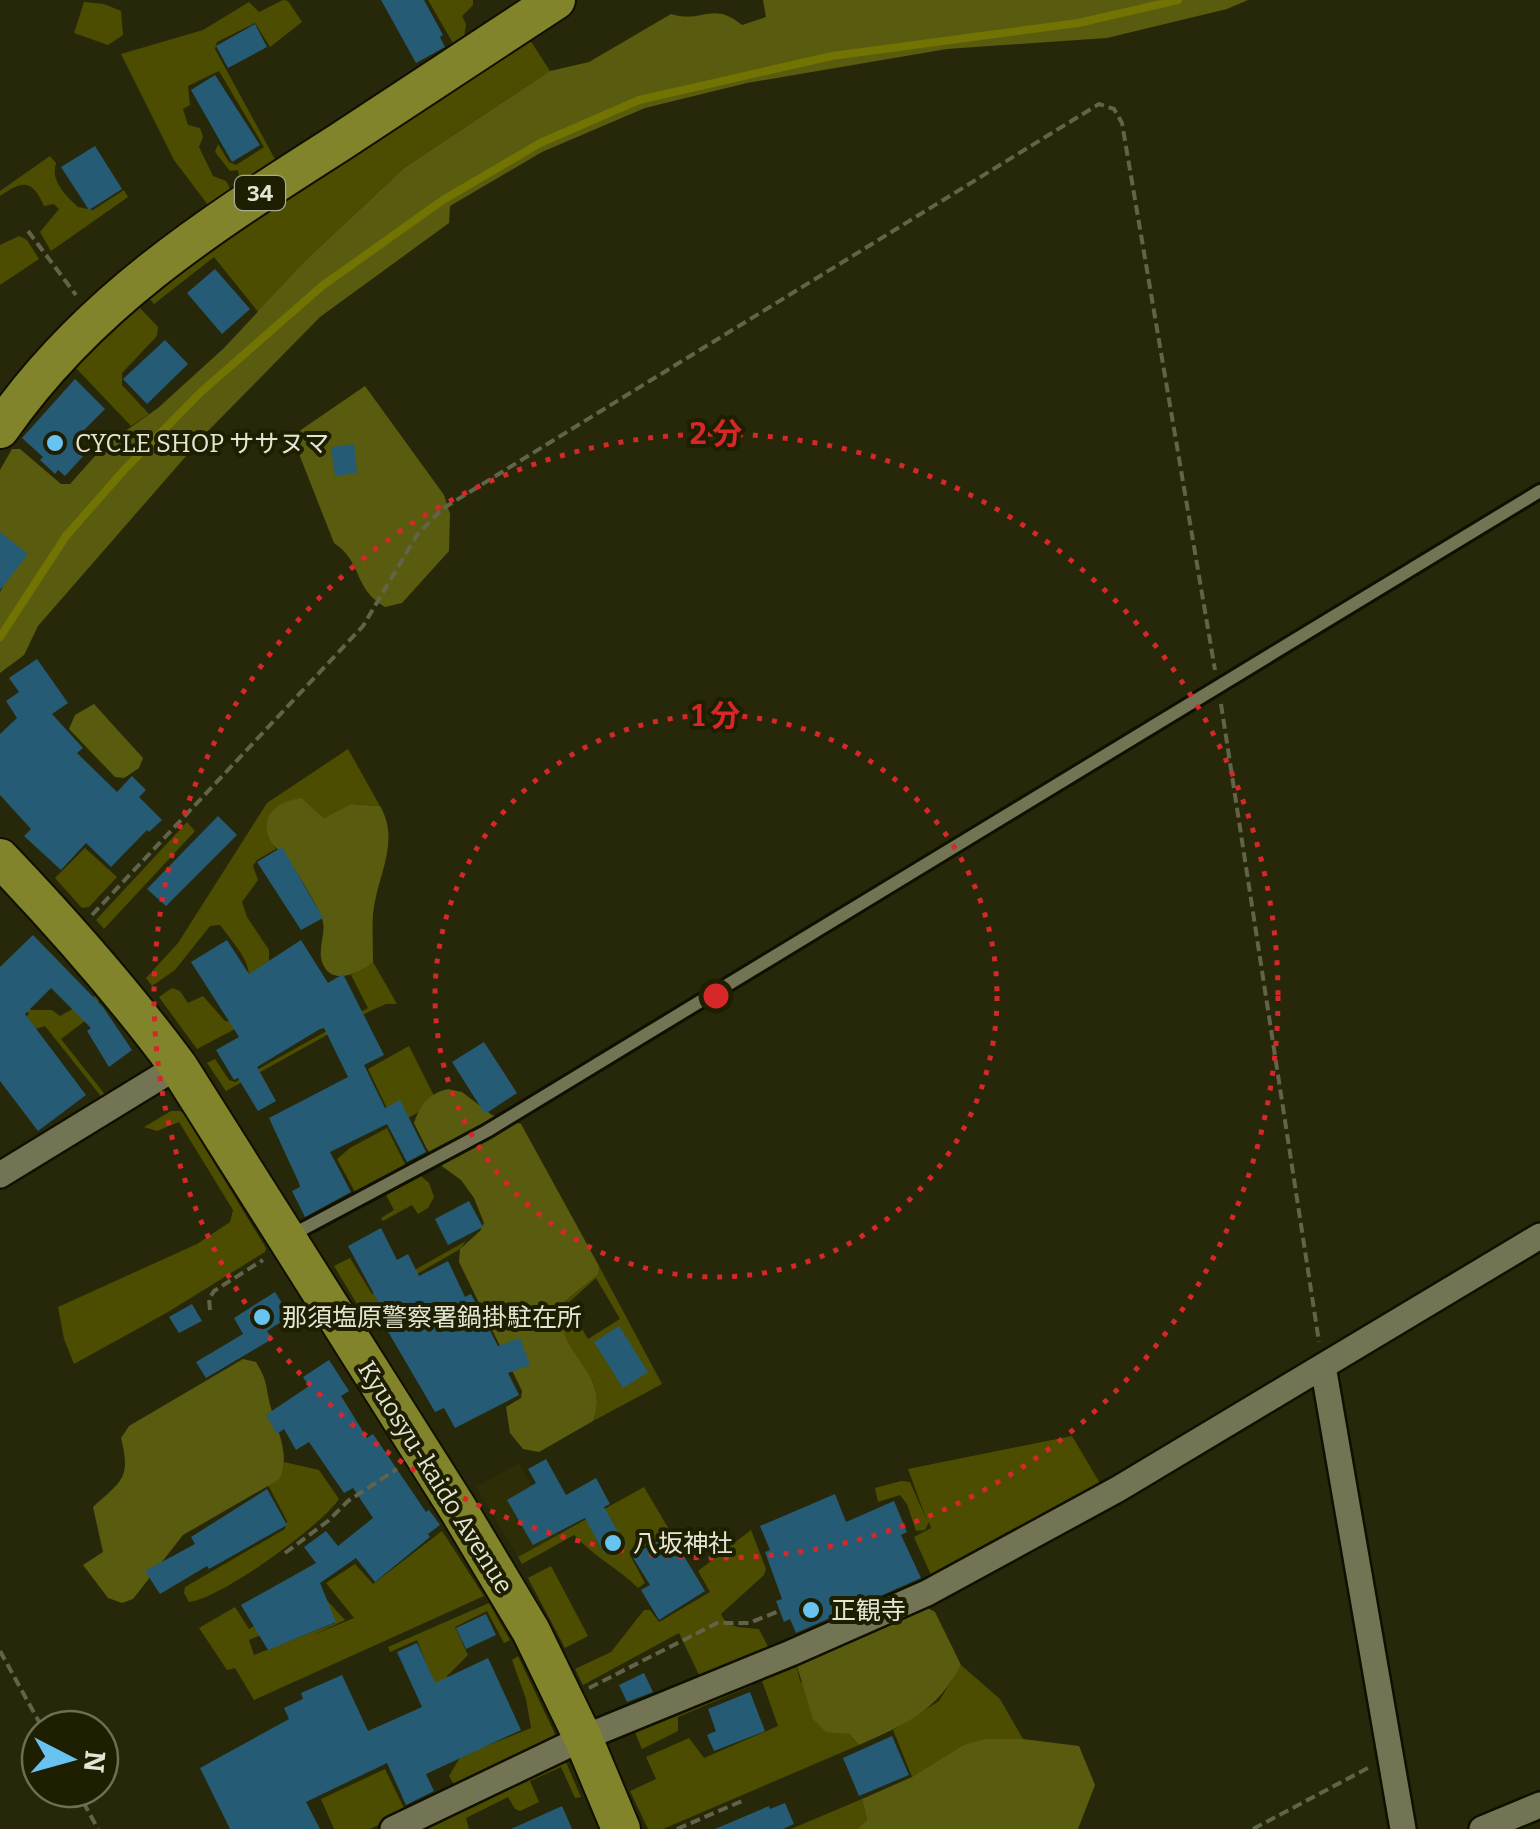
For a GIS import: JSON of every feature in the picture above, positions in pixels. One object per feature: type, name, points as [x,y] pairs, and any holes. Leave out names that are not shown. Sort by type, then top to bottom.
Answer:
[{"type":"main road","name":"34","points":[[0,430],[26,393],[94,319],[154,266],[227,214],[556,0]]},
{"type":"main road","name":"Kyuosyu-kaido Avenue","points":[[0,858],[74,935],[178,1066],[531,1631],[583,1738],[621,1829]]},
{"type":"street","points":[[0,1175],[178,1066]]},
{"type":"street","points":[[393,1829],[583,1738],[927,1593],[1118,1488],[1540,1236]]},
{"type":"street","points":[[1323,1366],[1403,1829]]},
{"type":"street","points":[[1482,1829],[1540,1804]]},
{"type":"lane","points":[[287,1242],[487,1130],[1540,491]]},
{"type":"path","points":[[74,935],[363,626],[417,535],[442,509],[1100,104],[1114,110],[1122,122],[1218,688],[1323,1366]]},
{"type":"path","points":[[28,231],[94,319]]},
{"type":"path","points":[[210,1310],[208,1298],[214,1290],[287,1242]]},
{"type":"path","points":[[285,1553],[348,1501],[422,1453]]},
{"type":"path","points":[[580,1693],[717,1622],[749,1624],[777,1612]]},
{"type":"path","points":[[0,1651],[32,1709]]},
{"type":"path","points":[[1253,1829],[1390,1756]]},
{"type":"path","points":[[677,1829],[742,1801]]},
{"type":"shaded area","points":[[428,0],[473,0],[462,16],[466,24],[464,38],[454,45]]},
{"type":"shaded area","points":[[763,0],[1248,0],[1227,9],[1107,38],[947,49],[747,83],[645,108],[542,152],[450,206],[449,223],[320,317],[207,432],[38,626],[24,655],[0,673],[0,592],[19,555],[0,547],[0,470],[12,449],[20,449],[61,484],[70,484],[103,447],[158,408],[224,348],[307,259],[404,168],[550,71],[589,62],[671,14],[723,14],[742,25],[766,17]]},
{"type":"shaded area","points":[[288,1],[302,22],[270,47],[255,23],[217,42],[215,49],[276,161],[240,184],[238,170],[230,171],[215,152],[218,144],[229,162],[236,165],[264,147],[219,71],[188,86],[190,105],[183,109],[188,125],[200,128],[203,137],[199,147],[213,176],[226,181],[231,190],[208,205],[174,160],[121,54],[203,30],[249,2],[259,12]]},
{"type":"shaded area","points":[[84,2],[121,11],[123,35],[108,45],[74,33]]},
{"type":"shaded area","points":[[530,40],[550,71],[404,168],[307,259],[259,313],[214,257],[154,304],[149,298],[305,183]]},
{"type":"shaded area","points":[[50,156],[56,163],[55,176],[60,188],[78,207],[93,210],[124,190],[128,197],[51,251],[40,232],[59,209],[54,204],[44,206],[26,185],[0,196],[0,191]]},
{"type":"shaded area","points":[[19,236],[27,240],[39,259],[0,285],[0,245]]},
{"type":"shaded area","points":[[139,307],[158,327],[157,336],[122,373],[122,385],[149,414],[131,426],[74,366]]},
{"type":"shaded area","points":[[365,386],[444,495],[450,514],[449,551],[402,603],[385,607],[368,592],[350,558],[334,543],[292,436]]},
{"type":"shaded area","points":[[94,704],[143,758],[139,768],[124,778],[115,777],[69,729],[75,715]]},
{"type":"shaded area","points":[[348,749],[380,806],[352,804],[324,818],[302,798],[268,836],[276,849],[253,866],[258,880],[242,902],[269,950],[269,966],[292,999],[197,1049],[159,997],[172,988],[180,991],[188,1003],[203,996],[225,1021],[232,1022],[245,992],[248,972],[232,941],[220,925],[210,926],[175,970],[152,986],[146,978],[178,943],[267,803]]},
{"type":"shaded area","points":[[302,798],[324,818],[351,804],[380,806],[386,819],[388,846],[373,914],[373,962],[349,975],[336,976],[325,968],[321,957],[321,916],[294,868],[269,838],[267,821],[274,809]]},
{"type":"shaded area","points":[[187,822],[195,831],[104,929],[96,920]]},
{"type":"shaded area","points":[[85,848],[117,877],[89,907],[82,908],[55,878]]},
{"type":"shaded area","points":[[373,962],[397,1004],[370,1011],[226,1091],[207,1063],[215,1059],[229,1080],[235,1082],[368,1008],[351,975]]},
{"type":"shaded area","points":[[0,976],[31,1010],[52,1010],[60,1016],[95,996],[99,1001],[89,1007],[94,1014],[61,1039],[107,1097],[103,1099],[45,1026],[0,1041],[29,1014],[0,982]]},
{"type":"shaded area","points":[[409,1046],[437,1102],[395,1125],[368,1069]]},
{"type":"shaded area","points":[[448,1089],[462,1092],[492,1115],[521,1124],[599,1266],[598,1274],[561,1305],[562,1327],[593,1382],[597,1406],[593,1421],[539,1452],[523,1449],[510,1433],[506,1407],[521,1398],[522,1391],[459,1262],[460,1249],[484,1223],[474,1198],[461,1180],[427,1149],[414,1123],[426,1101]]},
{"type":"shaded area","points":[[171,1111],[184,1114],[265,1252],[74,1364],[58,1307],[197,1244],[230,1222],[233,1210],[179,1122],[157,1131],[144,1127]]},
{"type":"shaded area","points":[[387,1128],[406,1166],[355,1192],[337,1159]]},
{"type":"shaded area","points":[[421,1176],[429,1183],[434,1197],[428,1208],[418,1214],[412,1205],[383,1221],[381,1218],[394,1210],[386,1195]]},
{"type":"shaded area","points":[[466,1241],[460,1249],[412,1277],[383,1309],[363,1314],[334,1266],[350,1258],[372,1294]]},
{"type":"shaded area","points":[[599,1266],[662,1384],[593,1421],[597,1406],[593,1382],[562,1328],[561,1306],[597,1274]],"holes":[[[596,1278],[620,1319],[588,1339],[567,1304]]]},
{"type":"shaded area","points":[[243,1359],[256,1362],[265,1380],[283,1452],[280,1479],[183,1535],[133,1599],[122,1603],[108,1598],[83,1565],[103,1552],[93,1507],[122,1478],[125,1462],[121,1438],[129,1426]]},
{"type":"shaded area","points":[[1072,1436],[1101,1485],[931,1575],[914,1537],[931,1528],[929,1522],[925,1530],[916,1531],[900,1495],[878,1502],[875,1488],[910,1482],[927,1521],[908,1469]]},
{"type":"shaded area","points":[[284,1462],[319,1470],[339,1499],[313,1526],[269,1560],[223,1589],[189,1602],[185,1587],[285,1529],[287,1521],[268,1485],[280,1479]]},
{"type":"shaded area","points":[[519,1463],[559,1534],[518,1557],[476,1487]]},
{"type":"shaded area","points":[[644,1487],[670,1531],[630,1555],[645,1583],[638,1588],[574,1535],[522,1564],[518,1557]]},
{"type":"shaded area","points":[[751,1530],[766,1569],[764,1575],[721,1614],[732,1625],[759,1629],[770,1651],[700,1677],[679,1633],[583,1685],[575,1669],[611,1652],[644,1610],[650,1610],[659,1622],[710,1592],[698,1571]]},
{"type":"shaded area","points":[[442,1531],[484,1596],[254,1700],[235,1668],[227,1670],[199,1628],[235,1607],[249,1629],[301,1599],[323,1596],[345,1620],[313,1635],[354,1618],[326,1583],[355,1564],[373,1584]],"holes":[[[329,1607],[335,1623],[254,1655],[249,1640]]]},
{"type":"shaded area","points":[[551,1566],[588,1636],[565,1648],[528,1578]]},
{"type":"shaded area","points":[[489,1603],[510,1640],[504,1643],[487,1611],[455,1627],[468,1655],[447,1676],[452,1690],[438,1695],[417,1640],[390,1652],[388,1647]]},
{"type":"shaded area","points":[[926,1607],[935,1612],[961,1665],[941,1694],[918,1715],[859,1745],[849,1734],[826,1732],[813,1719],[796,1663]]},
{"type":"shaded area","points":[[518,1656],[556,1736],[454,1785],[449,1776],[461,1756],[531,1728],[512,1660]]},
{"type":"shaded area","points":[[796,1663],[800,1681],[859,1745],[663,1829],[648,1829],[630,1791],[656,1779],[646,1757],[689,1738],[704,1758],[778,1726],[761,1678]]},
{"type":"shaded area","points":[[961,1665],[1000,1699],[1023,1739],[985,1739],[912,1777],[893,1730],[939,1701]]},
{"type":"shaded area","points":[[752,1681],[753,1685],[678,1717],[678,1731],[642,1749],[634,1730]]},
{"type":"shaded area","points":[[985,1739],[1079,1746],[1095,1785],[1078,1829],[857,1829],[867,1820],[862,1799],[912,1777],[964,1745]]},
{"type":"shaded area","points":[[565,1760],[581,1797],[575,1798],[561,1767],[530,1781],[539,1802],[520,1811],[508,1797],[466,1818],[469,1829],[426,1829],[425,1824]]},
{"type":"shaded area","points":[[385,1769],[404,1808],[438,1796],[370,1829],[334,1829],[321,1799]]},
{"type":"shaded area","points":[[862,1799],[867,1820],[857,1829],[791,1829]]},
{"type":"building","points":[[381,0],[424,0],[443,35],[440,37],[445,47],[416,63]]},
{"type":"building","points":[[255,24],[267,47],[228,68],[216,46]]},
{"type":"building","points":[[215,75],[260,145],[232,162],[191,90]]},
{"type":"building","points":[[95,146],[122,189],[89,210],[61,167]]},
{"type":"building","points":[[215,269],[250,309],[222,334],[187,293]]},
{"type":"building","points":[[165,340],[188,364],[147,404],[123,379]]},
{"type":"building","points":[[75,379],[105,409],[74,440],[87,452],[65,476],[58,470],[55,474],[22,438]]},
{"type":"building","points":[[354,444],[357,473],[335,476],[331,447]]},
{"type":"building","points":[[0,532],[28,554],[0,590]]},
{"type":"building","points":[[37,659],[68,703],[52,714],[83,748],[77,753],[117,792],[132,776],[146,790],[139,797],[162,820],[111,867],[86,843],[61,870],[24,836],[31,829],[0,795],[0,734],[17,718],[6,701],[19,692],[9,678]]},
{"type":"building","points":[[218,816],[237,835],[166,906],[147,889]]},
{"type":"building","points":[[282,847],[323,918],[301,930],[257,862]]},
{"type":"building","points":[[33,935],[103,1007],[132,1050],[109,1067],[87,1031],[91,1028],[51,988],[25,1014],[86,1095],[38,1131],[0,1081],[0,967]]},
{"type":"building","points":[[227,940],[249,974],[301,940],[328,983],[343,974],[384,1055],[364,1065],[385,1108],[400,1100],[426,1152],[407,1162],[387,1124],[330,1152],[351,1192],[305,1217],[292,1191],[300,1187],[299,1183],[269,1118],[348,1077],[324,1028],[320,1029],[257,1067],[276,1101],[258,1111],[216,1050],[239,1037],[191,962]]},
{"type":"building","points":[[484,1042],[517,1093],[485,1114],[452,1062]]},
{"type":"building","points":[[469,1201],[483,1227],[448,1245],[435,1219]]},
{"type":"building","points":[[381,1228],[397,1260],[408,1254],[419,1276],[448,1261],[465,1297],[471,1294],[498,1346],[520,1338],[530,1365],[508,1373],[519,1395],[455,1428],[444,1408],[435,1412],[383,1323],[388,1320],[348,1246]]},
{"type":"building","points":[[275,1292],[290,1316],[267,1331],[272,1339],[206,1378],[196,1362],[243,1334],[234,1318]]},
{"type":"building","points":[[192,1304],[202,1321],[179,1333],[169,1317]]},
{"type":"building","points":[[619,1326],[648,1372],[623,1388],[594,1342]]},
{"type":"building","points":[[329,1360],[349,1391],[341,1396],[367,1438],[373,1434],[426,1512],[429,1510],[440,1525],[375,1582],[356,1558],[320,1583],[336,1622],[268,1650],[241,1605],[316,1563],[304,1547],[326,1531],[338,1546],[373,1518],[353,1488],[344,1493],[309,1442],[296,1450],[284,1429],[277,1434],[266,1415],[309,1386],[303,1377]]},
{"type":"building","points":[[546,1459],[566,1495],[596,1478],[610,1504],[604,1507],[626,1546],[610,1555],[608,1551],[604,1553],[585,1518],[533,1545],[507,1500],[536,1483],[528,1469]]},
{"type":"building","points":[[267,1489],[287,1525],[160,1594],[145,1571],[195,1544],[191,1537]]},
{"type":"building","points":[[835,1494],[846,1522],[894,1501],[907,1532],[901,1535],[921,1578],[796,1633],[790,1619],[784,1622],[776,1601],[782,1599],[760,1526]]},
{"type":"building","points":[[670,1533],[705,1591],[659,1620],[641,1590],[650,1585],[632,1556]]},
{"type":"building","points":[[486,1614],[496,1635],[466,1649],[456,1628]]},
{"type":"building","points":[[417,1643],[435,1683],[488,1658],[521,1730],[426,1774],[434,1791],[406,1805],[387,1763],[306,1802],[320,1829],[230,1829],[200,1768],[289,1719],[284,1708],[303,1699],[301,1693],[342,1675],[368,1731],[422,1707],[397,1652]]},
{"type":"building","points":[[644,1673],[653,1692],[627,1702],[619,1685]]},
{"type":"building","points":[[750,1692],[765,1731],[714,1751],[707,1735],[716,1731],[708,1709]]},
{"type":"building","points":[[892,1736],[909,1775],[859,1796],[843,1758]]},
{"type":"building","points":[[785,1803],[794,1824],[783,1829],[715,1829],[769,1806],[770,1809]]},
{"type":"building","points":[[562,1806],[572,1829],[511,1829]]},
{"type":"waterway","points":[[0,637],[66,536],[201,392],[322,286],[443,200],[540,143],[639,100],[832,56],[1078,23],[1178,0]]},
{"type":"place","name":"CYCLE SHOP ササヌマ","points":[[55,443]]},
{"type":"place","name":"那須塩原警察署鍋掛駐在所","points":[[262,1317]]},
{"type":"place","name":"八坂神社","points":[[613,1543]]},
{"type":"place","name":"正観寺","points":[[811,1610]]}]
